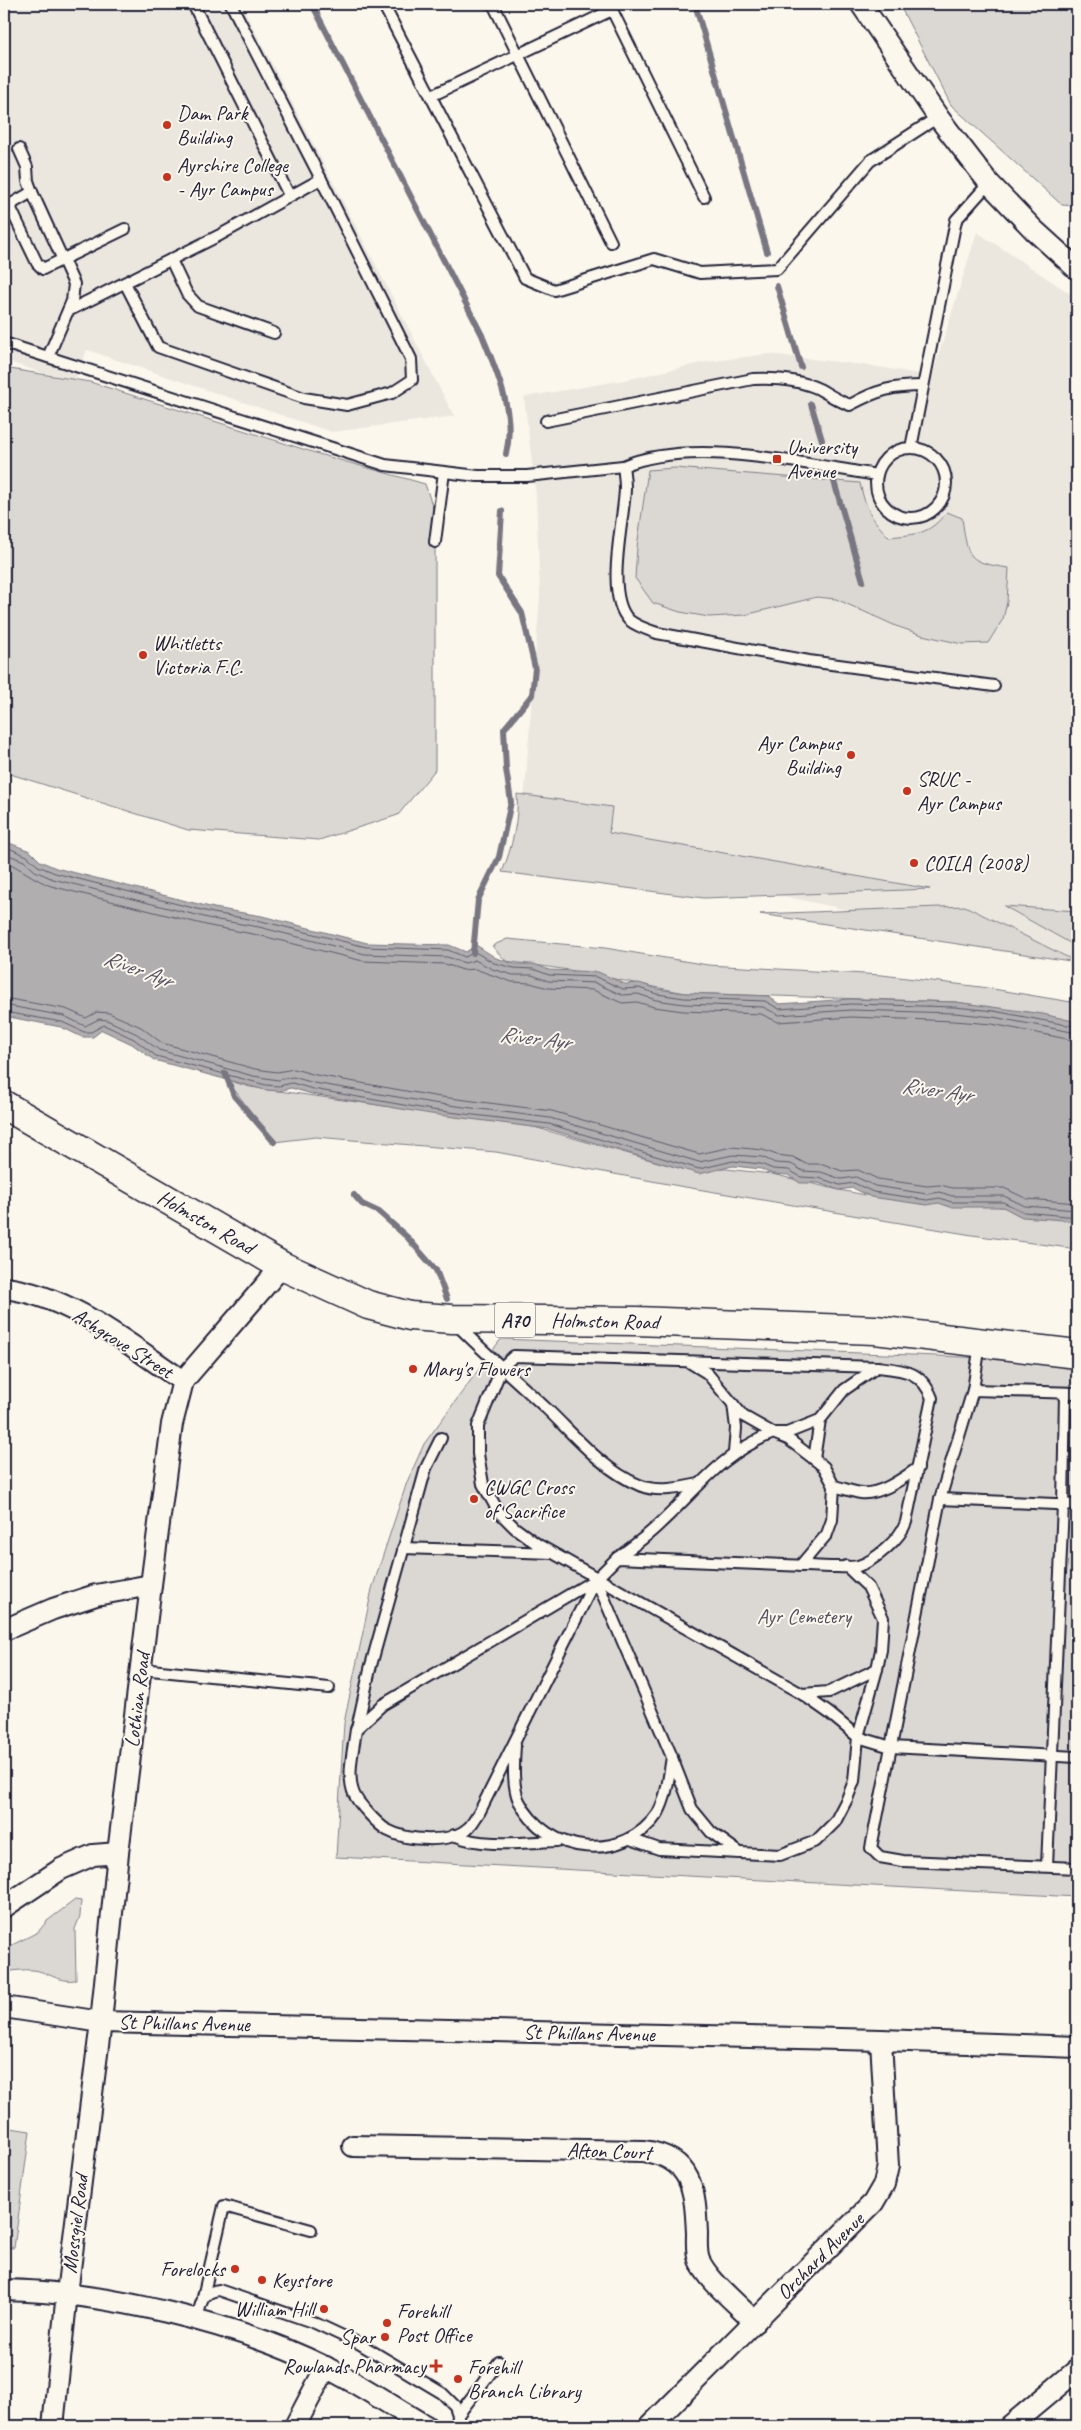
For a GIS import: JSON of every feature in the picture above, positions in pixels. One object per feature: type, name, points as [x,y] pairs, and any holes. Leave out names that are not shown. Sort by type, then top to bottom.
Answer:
[{"type":"main road","name":"Holmston Road","points":[[4,1105],[282,1266],[368,1305],[410,1316],[452,1319],[636,1320],[875,1330],[1077,1354]]},
{"type":"street","points":[[861,4],[938,117],[989,183],[1034,230],[1077,269]]},
{"type":"street","name":"Ashgrove Street","points":[[4,1288],[55,1302],[98,1324],[183,1381],[282,1266]]},
{"type":"street","name":"Lothian Road","points":[[100,2022],[118,1853],[151,1585],[172,1424],[183,1381]]},
{"type":"street","points":[[4,1630],[53,1609],[88,1598],[151,1585]]},
{"type":"street","points":[[4,1907],[61,1869],[93,1855],[118,1853]]},
{"type":"street","name":"St Phillans Avenue","points":[[4,2006],[100,2022],[880,2040],[1077,2047]]},
{"type":"street","name":"Mossgiel Road","points":[[53,2426],[100,2022]]},
{"type":"street","name":"Orchard Avenue","points":[[650,2426],[873,2203],[884,2184],[888,2166],[880,2040]]},
{"type":"street","name":"Afton Court","points":[[353,2146],[643,2151],[661,2153],[685,2172],[695,2196],[698,2258],[704,2271],[756,2322]]},
{"type":"street","points":[[4,2290],[67,2293],[197,2320],[263,2341],[326,2367],[426,2426]]},
{"type":"street","points":[[295,2426],[326,2367]]},
{"type":"street","points":[[1010,2426],[1077,2370]]},
{"type":"street","points":[[281,2426],[287,2426]]},
{"type":"lane","points":[[193,4],[289,195]]},
{"type":"lane","points":[[125,283],[158,347],[304,398],[347,406],[392,393],[412,380],[411,359],[231,4]]},
{"type":"lane","points":[[383,4],[525,278],[554,290],[654,260],[700,273],[777,268],[870,161],[938,117]]},
{"type":"lane","points":[[493,4],[611,242]]},
{"type":"lane","points":[[431,96],[518,56],[611,7],[704,197]]},
{"type":"lane","points":[[19,149],[27,167],[28,181],[32,192],[74,284],[72,301],[48,356]]},
{"type":"lane","points":[[68,311],[220,235],[289,195],[321,179]]},
{"type":"lane","points":[[911,448],[956,220],[989,183]]},
{"type":"lane","points":[[32,192],[13,203],[11,209],[37,263],[43,268],[64,260],[125,229]]},
{"type":"lane","points":[[171,260],[187,294],[198,306],[274,333]]},
{"type":"lane","points":[[4,343],[385,465],[478,476],[528,476],[623,466],[636,460],[663,455],[702,452],[877,475]]},
{"type":"lane","points":[[546,421],[753,379],[782,378],[818,389],[836,401],[850,405],[874,392],[897,386],[923,386]]},
{"type":"lane","points":[[911,448],[933,455],[943,470],[946,487],[942,498],[935,508],[915,518],[904,517],[894,513],[885,506],[879,497],[876,486],[881,464],[899,450],[911,448]]},
{"type":"lane","points":[[623,466],[625,488],[616,577],[619,602],[629,619],[643,628],[657,633],[809,661],[994,686]]},
{"type":"lane","points":[[435,542],[444,472]]},
{"type":"lane","points":[[452,1319],[488,1356],[605,1464],[639,1485],[666,1488],[700,1483]]},
{"type":"lane","points":[[981,1343],[973,1390],[940,1499],[871,1848],[880,1857],[903,1860],[1077,1868]]},
{"type":"lane","points":[[616,1558],[800,1566],[858,1566],[880,1553],[903,1531],[932,1398],[928,1387],[916,1375],[906,1370],[877,1367],[686,1360],[514,1356],[502,1367],[478,1426],[478,1454],[483,1484],[498,1511],[515,1528],[537,1544],[802,1694],[858,1737],[891,1747],[1077,1757]]},
{"type":"lane","points":[[686,1360],[707,1373],[743,1416],[788,1439],[824,1466],[834,1486],[832,1520],[827,1534],[800,1566]]},
{"type":"lane","points":[[814,1458],[820,1420],[844,1390],[877,1367]]},
{"type":"lane","points":[[973,1390],[1077,1393]]},
{"type":"lane","points":[[1047,1866],[1063,1505],[1065,1393]]},
{"type":"lane","points":[[733,1403],[736,1428],[734,1453]]},
{"type":"lane","points":[[356,1729],[382,1706],[596,1579],[616,1558],[654,1529],[723,1461],[734,1453],[748,1444],[773,1433],[787,1433],[820,1420]]},
{"type":"lane","points":[[441,1438],[426,1468],[370,1669],[356,1729],[351,1783],[354,1794],[387,1830],[416,1838],[447,1838],[468,1829],[479,1813],[596,1579]]},
{"type":"lane","points":[[834,1486],[863,1493],[870,1492],[900,1480],[918,1468]]},
{"type":"lane","points":[[940,1499],[1077,1505]]},
{"type":"lane","points":[[403,1548],[555,1554]]},
{"type":"lane","points":[[454,1835],[462,1839],[502,1843],[558,1841],[584,1847],[630,1839],[659,1849],[780,1855],[816,1841],[835,1822],[854,1780],[858,1737],[881,1650],[883,1618],[868,1587],[846,1566]]},
{"type":"lane","points":[[596,1579],[672,1757],[692,1809],[711,1832],[741,1854]]},
{"type":"lane","points":[[141,1669],[329,1688]]},
{"type":"lane","points":[[802,1694],[828,1692],[877,1669]]},
{"type":"lane","points":[[515,1742],[514,1769],[518,1799],[528,1816],[538,1827],[558,1841]]},
{"type":"lane","points":[[630,1839],[658,1812],[667,1785],[672,1757]]},
{"type":"lane","points":[[197,2320],[224,2206],[311,2230]]},
{"type":"lane","points":[[203,2297],[210,2292],[219,2290],[315,2323],[360,2344],[442,2393],[455,2406],[458,2415],[457,2426]]},
{"type":"lane","points":[[458,2415],[499,2362]]},
{"type":"shaded area","name":"Ayrshire College - Ayr Campus","points":[[4,4],[241,4],[454,416],[332,432],[87,350],[74,384],[4,360]]},
{"type":"shaded area","points":[[977,232],[1077,298],[1077,959],[521,840],[540,595],[536,496],[524,397],[625,380],[706,362],[769,354],[872,366],[932,376]]},
{"type":"green space","points":[[899,4],[1077,4],[1077,206],[1062,205],[951,105]]},
{"type":"green space","points":[[4,368],[90,382],[322,455],[425,484],[435,514],[435,770],[398,815],[319,840],[188,830],[4,772]]},
{"type":"green space","points":[[675,468],[860,483],[870,512],[889,537],[922,532],[934,525],[947,512],[962,518],[968,550],[972,556],[985,563],[1009,568],[1007,602],[1003,619],[988,643],[962,644],[922,635],[896,626],[836,599],[817,597],[745,615],[709,617],[680,612],[653,603],[635,578],[637,547],[648,470]]},
{"type":"green space","points":[[517,794],[612,807],[609,833],[930,889],[704,898],[502,872],[514,833]]},
{"type":"green space","points":[[965,906],[1077,962],[760,914]]},
{"type":"green space","points":[[1004,906],[1077,911],[1077,947]]},
{"type":"green space","points":[[507,939],[605,948],[708,965],[882,975],[981,987],[1077,1003],[1077,1022],[956,1002],[685,993],[569,970],[506,961],[492,946]]},
{"type":"green space","points":[[227,1080],[250,1087],[534,1127],[686,1170],[726,1169],[772,1174],[887,1199],[1003,1207],[1077,1219],[1077,1249],[972,1235],[679,1186],[496,1152],[316,1137],[274,1142]]},
{"type":"green space","name":"Ayr Cemetery","points":[[501,1339],[963,1357],[1077,1366],[1077,1897],[336,1857],[344,1723],[372,1589],[407,1482],[424,1444]]},
{"type":"green space","points":[[75,1900],[81,1901],[80,1916],[75,1929],[76,1980],[64,1980],[33,1970],[4,1972],[4,1952],[12,1945],[38,1932],[47,1921]]},
{"type":"green space","points":[[4,2127],[30,2131],[14,2248],[4,2247]]},
{"type":"water","name":"River Ayr","points":[[4,841],[30,851],[40,861],[56,868],[214,908],[262,916],[367,943],[449,945],[466,952],[476,945],[496,958],[515,964],[534,964],[549,970],[598,972],[625,984],[639,983],[658,989],[685,993],[768,996],[779,1004],[850,999],[956,1002],[1043,1014],[1077,1022],[1077,1221],[1022,1217],[1003,1207],[950,1207],[939,1203],[927,1205],[871,1197],[853,1188],[839,1190],[818,1183],[800,1183],[788,1175],[772,1174],[761,1169],[733,1166],[699,1174],[548,1129],[431,1114],[312,1094],[291,1088],[279,1091],[265,1090],[154,1060],[132,1044],[102,1030],[93,1037],[82,1037],[61,1027],[4,1016]]},
{"type":"waterway","points":[[312,4],[482,335],[499,379],[507,408],[509,423],[506,454]]},
{"type":"waterway","points":[[695,4],[767,252]]},
{"type":"waterway","points":[[777,286],[801,367]]},
{"type":"waterway","points":[[811,404],[822,440]]},
{"type":"waterway","points":[[833,478],[863,581]]},
{"type":"waterway","points":[[473,953],[478,900],[499,857],[511,802],[506,769],[504,729],[532,695],[535,668],[522,613],[498,576],[502,511]]},
{"type":"waterway","points":[[225,1073],[234,1096],[274,1142]]},
{"type":"waterway","points":[[354,1195],[362,1204],[379,1212],[407,1237],[436,1270],[447,1299]]},
{"type":"place","name":"Dam Park Building","points":[[167,125]]},
{"type":"place","name":"Ayrshire College - Ayr Campus","points":[[167,177]]},
{"type":"place","name":"University Avenue","points":[[777,459]]},
{"type":"place","name":"Whitletts Victoria F.C.","points":[[143,655]]},
{"type":"place","name":"Ayr Campus Building","points":[[851,755]]},
{"type":"place","name":"SRUC - Ayr Campus","points":[[907,791]]},
{"type":"place","name":"COILA (2008)","points":[[914,863]]},
{"type":"place","name":"Mary's Flowers","points":[[413,1369]]},
{"type":"place","name":"CWGC Cross of Sacrifice","points":[[474,1499]]},
{"type":"place","name":"Forelocks","points":[[235,2269]]},
{"type":"place","name":"Keystore","points":[[262,2280]]},
{"type":"place","name":"William Hill","points":[[324,2309]]},
{"type":"place","name":"Forehill Post Office","points":[[387,2323]]},
{"type":"place","name":"Spar","points":[[385,2337]]},
{"type":"place","name":"Rowlands Pharmacy","points":[[436,2366]]},
{"type":"place","name":"Forehill Branch Library","points":[[458,2379]]}]
